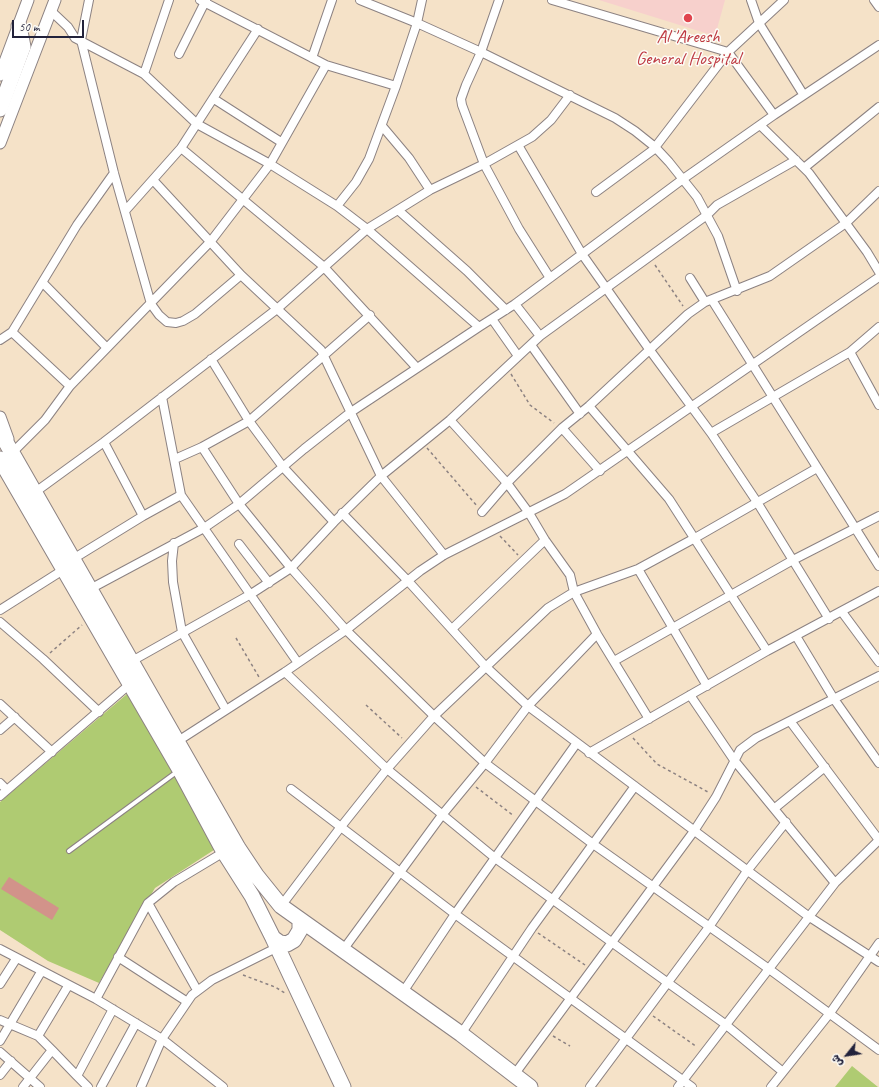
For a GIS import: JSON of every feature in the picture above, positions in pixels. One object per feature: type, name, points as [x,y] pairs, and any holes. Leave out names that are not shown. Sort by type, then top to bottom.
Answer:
[{"type":"highway","points":[[0,109],[23,47],[19,26]]},
{"type":"highway","points":[[0,432],[6,456],[28,495],[63,570],[180,770],[224,852],[252,896],[343,1087]]},
{"type":"highway","points":[[28,495],[73,558],[178,740],[238,848],[256,875],[281,906],[300,921],[462,1034],[522,1083]]},
{"type":"highway","points":[[275,943],[287,944],[294,940],[300,930],[300,921]]},
{"type":"street","points":[[0,76],[28,0]]},
{"type":"street","points":[[89,0],[81,40],[114,173],[151,304],[159,315],[167,322],[176,323],[183,321],[195,314],[241,275]]},
{"type":"street","points":[[144,74],[169,0]]},
{"type":"street","points":[[312,58],[332,0]]},
{"type":"street","points":[[360,0],[417,22],[615,118],[655,147],[683,179],[707,215],[720,242],[737,291]]},
{"type":"street","points":[[337,206],[362,172],[382,126],[417,22],[422,0]]},
{"type":"street","points":[[499,0],[481,52],[466,85],[462,99],[464,113],[484,164],[510,212],[550,278]]},
{"type":"street","points":[[552,0],[728,52],[774,115]]},
{"type":"street","points":[[751,0],[759,23],[803,94]]},
{"type":"street","points":[[596,192],[642,159],[655,147],[728,52],[784,0]]},
{"type":"street","points":[[874,0],[879,7]]},
{"type":"street","points":[[179,54],[204,1],[326,65],[396,86]]},
{"type":"street","points":[[53,5],[75,38],[144,74],[197,124],[270,164],[337,206],[367,229],[479,327]]},
{"type":"street","points":[[0,143],[53,5]]},
{"type":"street","points":[[125,211],[181,148],[258,29]]},
{"type":"street","points":[[90,589],[204,528],[239,504],[351,412],[515,304],[683,179],[803,94],[879,45]]},
{"type":"street","points":[[6,456],[45,420],[70,386],[211,241],[270,164],[281,142],[326,65]]},
{"type":"street","points":[[0,472],[28,495],[104,442],[276,309],[323,266],[367,229],[430,190],[484,164],[518,145],[544,127],[570,96]]},
{"type":"street","points":[[214,99],[281,142]]},
{"type":"street","points":[[804,168],[879,107]]},
{"type":"street","points":[[760,125],[804,168],[846,223],[879,272]]},
{"type":"street","points":[[382,126],[409,158],[430,190]]},
{"type":"street","points":[[518,145],[582,254],[649,349],[712,433],[757,502],[829,619]]},
{"type":"street","points":[[181,148],[323,266],[370,315],[417,368]]},
{"type":"street","points":[[132,661],[251,594],[291,568],[342,513],[381,476],[450,420],[540,336],[707,215],[712,209],[796,160]]},
{"type":"street","points":[[0,340],[12,332],[77,226],[114,173]]},
{"type":"street","points":[[153,180],[241,275],[276,309],[310,338],[324,355],[381,476],[444,555]]},
{"type":"street","points":[[482,512],[507,483],[562,428],[589,406],[688,314],[709,301],[737,291],[770,276],[846,223],[879,191]]},
{"type":"street","points":[[398,210],[466,271],[506,310]]},
{"type":"street","points":[[178,740],[264,686],[346,630],[408,581],[444,555],[565,494],[600,471],[879,277]]},
{"type":"street","points":[[690,278],[709,301],[754,364],[879,566]]},
{"type":"street","points":[[43,283],[107,348]]},
{"type":"street","points":[[515,304],[540,336]]},
{"type":"street","points":[[175,459],[202,447],[248,421],[370,315]]},
{"type":"street","points":[[492,319],[518,356]]},
{"type":"street","points":[[712,433],[850,352],[879,327]]},
{"type":"street","points":[[12,332],[70,386]]},
{"type":"street","points":[[530,345],[580,414]]},
{"type":"street","points":[[850,352],[879,405]]},
{"type":"street","points":[[211,360],[248,421],[283,467],[334,522]]},
{"type":"street","points":[[162,397],[181,495],[298,663]]},
{"type":"street","points":[[589,406],[626,452],[661,488],[695,538],[767,651]]},
{"type":"street","points":[[0,416],[6,456]]},
{"type":"street","points":[[450,420],[507,483],[529,513],[545,540],[570,575],[574,592],[597,634],[649,719]]},
{"type":"street","points":[[562,428],[600,471]]},
{"type":"street","points":[[104,442],[143,516]]},
{"type":"street","points":[[202,447],[239,504],[291,568],[346,630],[434,716],[485,763],[593,844],[770,969],[879,1050]]},
{"type":"street","points":[[281,906],[340,828],[387,770],[434,716],[548,608],[574,592],[638,569],[817,468]]},
{"type":"street","points":[[73,558],[181,495]]},
{"type":"street","points":[[342,513],[408,581],[486,667],[528,706],[576,744],[635,786],[808,916],[879,962]]},
{"type":"street","points":[[614,660],[792,560],[856,529],[879,516]]},
{"type":"street","points":[[452,629],[545,540]]},
{"type":"street","points":[[174,543],[172,561],[173,582],[182,632],[226,710]]},
{"type":"street","points":[[239,544],[269,583]]},
{"type":"street","points":[[638,569],[707,686]]},
{"type":"street","points":[[0,610],[63,570]]},
{"type":"street","points":[[589,753],[767,651],[879,591]]},
{"type":"street","points":[[842,612],[879,662]]},
{"type":"street","points":[[0,622],[43,659],[99,712]]},
{"type":"street","points":[[343,950],[442,815],[485,763],[528,706],[597,634]]},
{"type":"street","points":[[796,636],[834,699],[879,763]]},
{"type":"street","points":[[285,672],[387,770],[495,858],[725,1024],[783,1072]]},
{"type":"street","points":[[522,1083],[547,1032],[653,885],[694,831],[716,797],[734,760],[745,745],[879,676]]},
{"type":"street","points":[[0,796],[130,684]]},
{"type":"street","points":[[690,695],[734,760],[775,808],[835,883]]},
{"type":"street","points":[[0,704],[52,752]]},
{"type":"street","points":[[0,730],[15,717]]},
{"type":"street","points":[[680,1084],[703,1052],[770,969],[808,916],[835,883],[879,840],[790,721]]},
{"type":"street","points":[[403,992],[455,914],[576,744]]},
{"type":"street","points":[[775,808],[825,767]]},
{"type":"street","points":[[0,783],[7,790]]},
{"type":"street","points":[[462,1034],[532,928],[635,786]]},
{"type":"street","points":[[291,789],[340,828],[512,957],[626,1039],[680,1084],[692,1087]]},
{"type":"street","points":[[590,1087],[709,927],[747,871],[786,822]]},
{"type":"street","points":[[96,999],[148,903],[174,882],[224,852]]},
{"type":"street","points":[[148,903],[197,990]]},
{"type":"street","points":[[140,1087],[162,1039],[186,1002],[197,990],[275,943]]},
{"type":"street","points":[[771,1087],[830,1013],[869,955],[879,943]]},
{"type":"street","points":[[0,950],[96,999],[136,1023],[162,1039],[223,1087]]},
{"type":"street","points":[[118,957],[186,1002]]},
{"type":"street","points":[[0,984],[16,959]]},
{"type":"street","points":[[0,1041],[12,1024],[41,972]]},
{"type":"street","points":[[38,1036],[68,986]]},
{"type":"street","points":[[77,1076],[113,1009]]},
{"type":"street","points":[[0,1020],[38,1036],[88,1087]]},
{"type":"street","points":[[101,1087],[136,1023]]},
{"type":"street","points":[[23,1087],[52,1050]]},
{"type":"street","points":[[0,1052],[40,1087]]},
{"type":"street","points":[[0,1075],[11,1061]]},
{"type":"lane","points":[[69,851],[154,787],[180,770]]},
{"type":"path","points":[[649,257],[688,314]]},
{"type":"path","points":[[506,367],[530,405],[562,428]]},
{"type":"path","points":[[422,442],[482,512]]},
{"type":"path","points":[[43,659],[91,618]]},
{"type":"path","points":[[236,638],[264,686]]},
{"type":"path","points":[[366,705],[409,745]]},
{"type":"path","points":[[627,732],[657,764],[716,797]]},
{"type":"path","points":[[470,782],[520,821]]},
{"type":"path","points":[[532,928],[592,970]]},
{"type":"path","points":[[237,973],[249,976],[275,987],[289,995]]},
{"type":"path","points":[[646,1011],[703,1052]]},
{"type":"path","points":[[547,1032],[570,1046]]},
{"type":"shaded area","name":"Al 'Areesh General Hospital","points":[[599,0],[725,0],[715,36]]},
{"type":"green space","points":[[127,694],[217,848],[155,888],[99,983],[48,961],[0,930],[0,802]]},
{"type":"green space","points":[[852,1066],[878,1087],[835,1087]]},
{"type":"building","points":[[9,877],[59,908],[52,920],[1,889]]},
{"type":"place","name":"Al 'Areesh General Hospital","points":[[688,18]]}]
